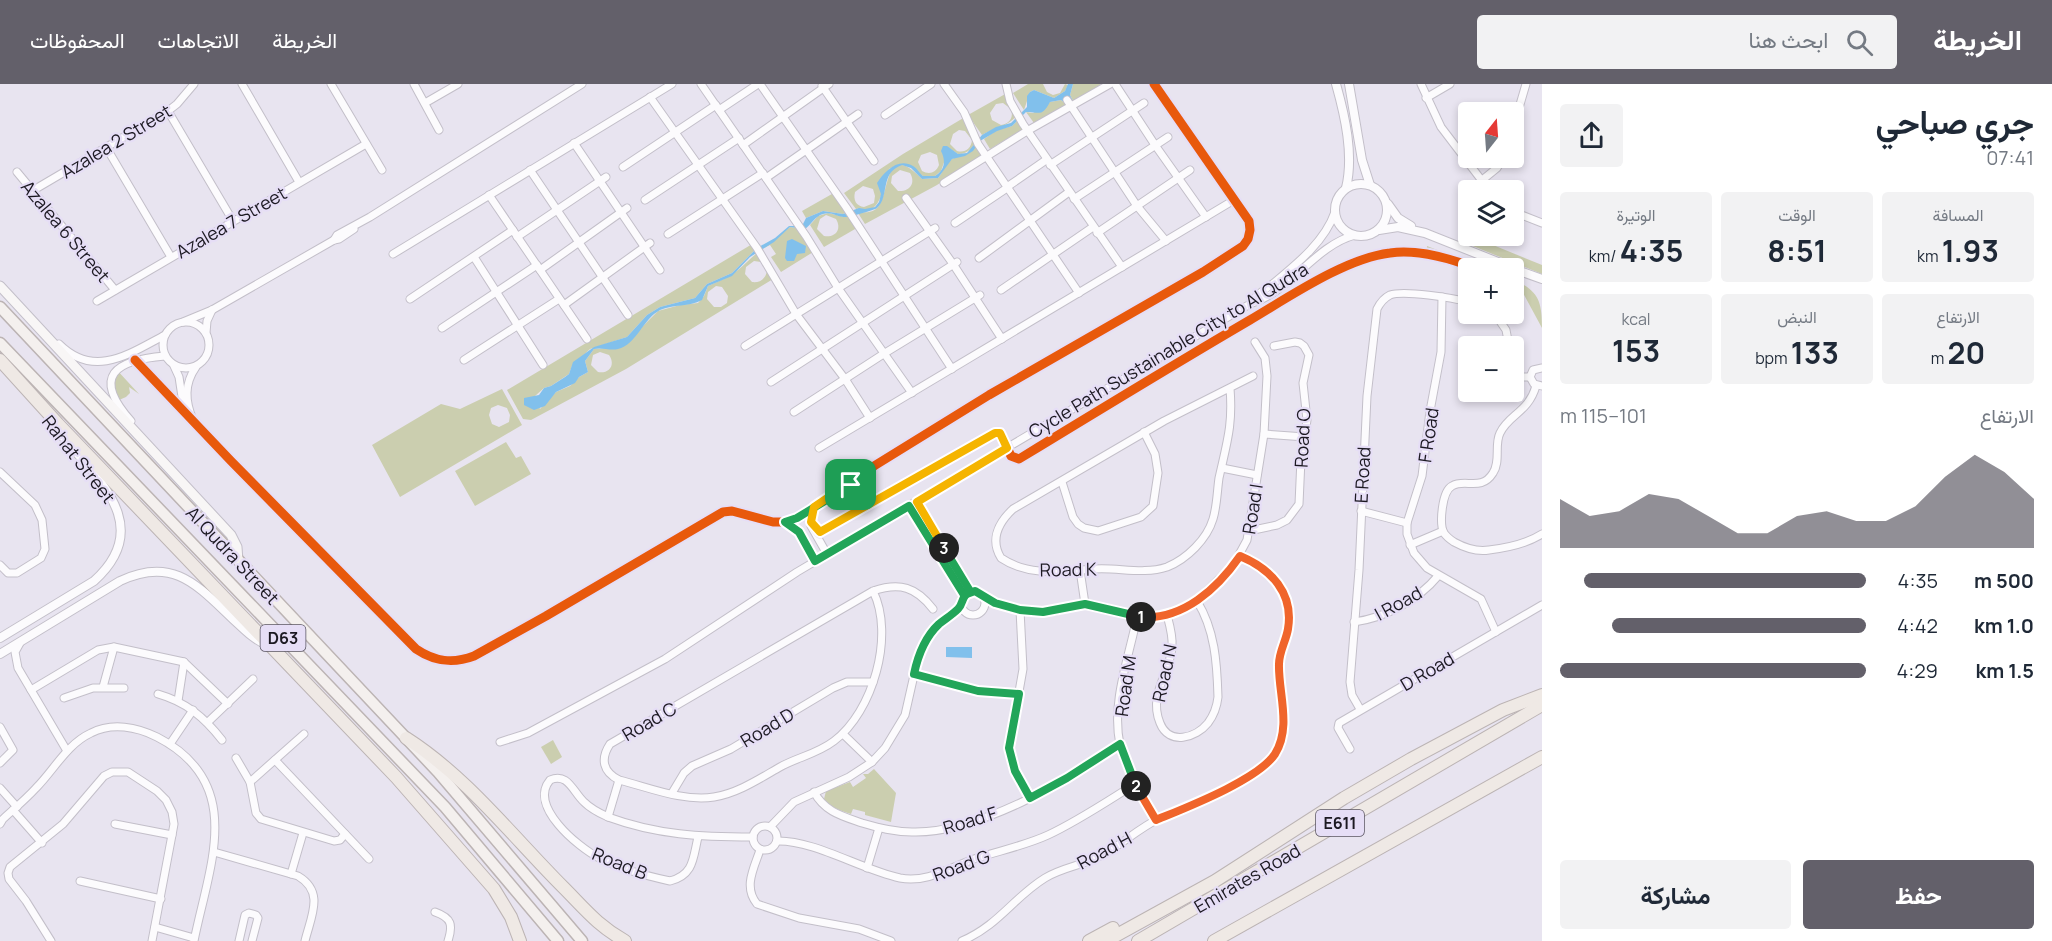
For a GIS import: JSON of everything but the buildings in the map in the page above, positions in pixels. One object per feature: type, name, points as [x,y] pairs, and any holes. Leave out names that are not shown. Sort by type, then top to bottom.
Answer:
[{"type":"highway","points":[[0,360],[423,808],[494,889],[511,917],[520,941]]},
{"type":"highway","points":[[1106,941],[1215,881],[1344,798],[1412,759],[1503,710],[1542,695]]},
{"type":"highway","name":"Emirates Road","points":[[1138,941],[1542,705]]},
{"type":"highway","points":[[406,738],[441,763],[462,782],[579,906],[604,928],[625,941]]},
{"type":"highway","name":"E611","points":[[1215,941],[1542,757]]},
{"type":"highway","points":[[462,782],[486,816],[555,890],[583,917],[615,941]]},
{"type":"highway","points":[[423,808],[449,830],[496,888],[510,908],[527,941]]},
{"type":"highway","points":[[1089,941],[1212,873],[1253,858]]},
{"type":"highway","points":[[1228,941],[1246,923]]},
{"type":"main road","points":[[0,286],[231,535],[237,547],[238,561]]},
{"type":"main road","name":"Al Qudra Street","points":[[0,307],[438,772],[582,941]]},
{"type":"main road","name":"Al Qudra Street","points":[[0,343],[438,799],[558,941]]},
{"type":"street","name":"Azalea 2 Street","points":[[32,190],[168,111],[194,84]]},
{"type":"street","points":[[242,84],[299,182]]},
{"type":"street","points":[[331,84],[382,170]]},
{"type":"street","points":[[414,84],[440,130]]},
{"type":"street","points":[[425,103],[458,84]]},
{"type":"street","points":[[42,331],[49,334],[71,355],[92,363],[117,358],[165,335],[172,326],[212,310],[334,240],[337,235],[582,84]]},
{"type":"street","points":[[393,254],[672,84]]},
{"type":"street","points":[[701,84],[798,224],[838,288],[912,393]]},
{"type":"street","points":[[622,167],[675,132],[759,84],[848,210],[952,369]]},
{"type":"street","points":[[885,115],[931,84]]},
{"type":"street","points":[[944,84],[964,112],[985,156],[1079,293]]},
{"type":"street","points":[[1006,84],[1012,105],[1020,119],[1122,267]]},
{"type":"street","points":[[944,183],[1068,102],[1110,84]]},
{"type":"street","points":[[1115,84],[1206,217]]},
{"type":"street","points":[[135,360],[185,414],[413,645],[442,658],[455,659],[474,656],[723,512],[732,511],[767,521],[785,522],[797,518],[836,492],[848,487],[874,466],[989,395],[1203,272],[1243,246],[1248,239],[1249,221],[1154,84]]},
{"type":"street","points":[[1250,304],[1255,297],[1317,243],[1330,225],[1337,200],[1346,188],[1349,155],[1343,112],[1336,84]]},
{"type":"street","points":[[1349,84],[1362,160],[1370,185]]},
{"type":"street","points":[[1421,84],[1426,98],[1450,141],[1480,180]]},
{"type":"street","points":[[1426,98],[1450,84]]},
{"type":"street","points":[[1521,102],[1527,84]]},
{"type":"street","points":[[645,201],[699,165],[783,117],[824,85],[846,122],[874,161]]},
{"type":"street","points":[[650,97],[758,250],[796,314],[870,418]]},
{"type":"street","points":[[1068,102],[1137,206],[1166,241]]},
{"type":"street","points":[[956,223],[1007,188],[1092,138],[1144,103]]},
{"type":"street","points":[[168,111],[233,221]]},
{"type":"street","points":[[668,234],[723,199],[765,176],[858,114]]},
{"type":"street","points":[[1074,199],[1168,137]]},
{"type":"street","points":[[574,143],[624,210],[660,270]]},
{"type":"street","name":"Azalea 7 Street","points":[[97,302],[366,144]]},
{"type":"street","points":[[106,147],[171,257]]},
{"type":"street","points":[[1482,180],[1497,168]]},
{"type":"street","points":[[530,170],[628,315]]},
{"type":"street","points":[[1001,290],[1053,255],[1137,206],[1190,170]]},
{"type":"street","name":"Azalea 6 Street","points":[[17,172],[115,290]]},
{"type":"street","points":[[410,299],[474,257],[557,210],[603,180]]},
{"type":"street","points":[[1346,188],[1360,183],[1370,185],[1379,190],[1401,220],[1425,233],[1486,258]]},
{"type":"street","points":[[979,258],[1069,192]]},
{"type":"street","points":[[489,195],[587,339]]},
{"type":"street","points":[[906,198],[932,230],[978,296],[1002,339]]},
{"type":"street","points":[[819,448],[1233,200]]},
{"type":"street","points":[[1379,230],[1387,218],[1387,203]]},
{"type":"street","points":[[442,328],[496,292],[578,243],[624,210]]},
{"type":"street","points":[[1335,212],[1342,228],[1355,235],[1365,236],[1379,230],[1398,227],[1425,233]]},
{"type":"street","points":[[1524,216],[1542,223]]},
{"type":"street","points":[[745,346],[932,230]]},
{"type":"street","points":[[500,742],[528,733],[665,659],[815,561],[1261,299],[1287,282],[1329,247],[1355,235]]},
{"type":"street","points":[[464,360],[518,326],[603,278],[647,245]]},
{"type":"street","points":[[474,257],[543,365]]},
{"type":"street","points":[[771,382],[955,263]]},
{"type":"street","points":[[1524,273],[1542,281]]},
{"type":"street","name":"E Road","points":[[1360,710],[1351,689],[1359,570],[1366,396],[1377,309],[1385,298],[1397,294],[1458,300]]},
{"type":"street","points":[[794,412],[978,296]]},
{"type":"street","name":"F Road","points":[[1407,523],[1422,476],[1441,352],[1442,297]]},
{"type":"street","points":[[195,424],[188,408],[186,392],[189,378],[207,356],[209,348],[206,333],[207,321],[212,310]]},
{"type":"street","points":[[183,322],[196,325],[206,333]]},
{"type":"street","points":[[165,335],[163,349],[179,377],[185,414]]},
{"type":"street","name":"Road I","points":[[984,597],[1020,610],[1043,612],[1085,604],[1137,617],[1167,615],[1197,601],[1240,556],[1249,531],[1264,434],[1267,367],[1261,349],[1255,342]]},
{"type":"street","name":"Road O","points":[[1249,531],[1277,525],[1294,513],[1299,504],[1301,459],[1307,420],[1303,390],[1308,360],[1307,350],[1295,342],[1274,346]]},
{"type":"street","points":[[137,433],[136,426],[114,401],[111,381],[118,369],[135,360],[165,356]]},
{"type":"street","points":[[174,366],[196,367]]},
{"type":"street","points":[[1541,366],[1533,370],[1530,377],[1532,382],[1539,386],[1525,408],[1502,430],[1498,440],[1497,465],[1490,478],[1476,484],[1456,484],[1446,490],[1443,531],[1454,542],[1483,551],[1530,540],[1542,534]]},
{"type":"street","name":"Road K","points":[[1230,388],[1231,423],[1215,511],[1209,530],[1182,559],[1166,567],[1150,571],[1103,568],[1051,572],[1025,569],[1000,558],[997,552],[996,536],[1006,515],[1144,432],[1253,376]]},
{"type":"street","points":[[1524,377],[1530,377]]},
{"type":"street","name":"Rahat Street","points":[[0,638],[5,632],[94,581],[114,559],[119,544],[121,530],[114,501],[47,418],[35,399]]},
{"type":"street","points":[[1062,482],[1073,517],[1084,528],[1098,531],[1141,517],[1153,506],[1158,474],[1155,454],[1144,432]]},
{"type":"street","points":[[1264,434],[1305,437]]},
{"type":"street","points":[[1222,468],[1257,475]]},
{"type":"street","points":[[0,472],[39,510],[45,549],[41,558],[17,573],[8,573],[0,565]]},
{"type":"street","points":[[917,502],[967,593]]},
{"type":"street","points":[[909,506],[967,593]]},
{"type":"street","points":[[811,526],[814,507]]},
{"type":"street","points":[[1361,511],[1407,523],[1410,545],[1420,561],[1438,576],[1481,599],[1496,632]]},
{"type":"street","points":[[797,518],[811,526],[827,554]]},
{"type":"street","points":[[797,518],[799,532],[815,561]]},
{"type":"street","points":[[785,522],[799,532]]},
{"type":"street","points":[[1410,545],[1443,531]]},
{"type":"street","name":"Road H","points":[[962,941],[992,924],[1047,877],[1105,854],[1156,820],[1210,797],[1267,763],[1280,744],[1283,699],[1279,664],[1287,632],[1288,608],[1286,597],[1272,574],[1240,556]]},
{"type":"street","points":[[1080,570],[1085,604]]},
{"type":"street","points":[[0,654],[127,578],[149,571],[165,571],[194,582],[248,634],[274,648]]},
{"type":"street","name":"I Road","points":[[1354,622],[1373,619],[1387,613],[1420,593],[1438,576]]},
{"type":"street","name":"Road C","points":[[619,780],[611,776],[603,760],[610,744],[873,591],[893,586],[914,590],[925,598],[933,609]]},
{"type":"street","points":[[608,817],[619,780],[672,793],[713,797],[743,788],[789,762],[821,749],[843,734],[865,703],[873,682],[879,654],[882,625],[880,607],[873,591]]},
{"type":"street","points":[[967,593],[979,592],[984,597],[983,609]]},
{"type":"street","points":[[770,827],[794,801],[843,780],[872,762],[891,740],[905,715],[916,662],[926,640],[962,605],[967,593]]},
{"type":"street","name":"Road N","points":[[1167,615],[1173,646],[1157,692],[1157,713],[1164,731],[1171,736],[1189,737],[1204,728],[1210,721],[1218,697],[1212,636],[1204,612],[1197,601]]},
{"type":"street","points":[[952,615],[975,614],[1000,604]]},
{"type":"street","points":[[962,605],[969,613]]},
{"type":"street","name":"D Road","points":[[1350,749],[1338,725],[1542,605]]},
{"type":"street","points":[[1020,610],[1024,657],[1009,748],[1015,771],[1030,798]]},
{"type":"street","name":"Road M","points":[[1137,617],[1120,693],[1120,744],[1135,784],[1156,820]]},
{"type":"street","points":[[22,640],[14,658],[67,751]]},
{"type":"street","points":[[31,690],[98,650],[114,647],[184,662],[228,704]]},
{"type":"street","points":[[104,687],[114,647]]},
{"type":"street","points":[[178,701],[184,662]]},
{"type":"street","points":[[914,674],[978,691],[1019,694]]},
{"type":"street","points":[[208,722],[253,680]]},
{"type":"street","name":"Road D","points":[[672,793],[684,773],[692,766],[731,748],[832,688],[847,682],[873,682]]},
{"type":"street","points":[[64,698],[83,690],[104,687],[124,688]]},
{"type":"street","points":[[158,694],[178,701],[193,710],[208,722],[222,740]]},
{"type":"street","points":[[170,744],[193,710]]},
{"type":"street","points":[[0,727],[13,750],[0,764]]},
{"type":"street","points":[[1,821],[37,787],[80,738],[93,732],[106,728],[133,728],[170,744],[186,756],[199,772],[209,790],[215,810],[216,833],[214,852],[194,940],[155,927]]},
{"type":"street","points":[[250,782],[304,734]]},
{"type":"street","points":[[843,734],[872,762]]},
{"type":"street","name":"Road F","points":[[814,792],[824,807],[831,812],[879,828],[914,832],[933,831],[978,819],[1030,798],[1067,778],[1120,744]]},
{"type":"street","points":[[236,758],[250,782],[258,816],[265,821],[336,841],[345,834]]},
{"type":"street","points":[[275,760],[369,859]]},
{"type":"street","points":[[51,941],[9,879],[8,873],[14,863],[42,843],[74,814],[105,776],[120,771],[135,776],[157,791],[166,800],[172,812],[174,824],[152,941]]},
{"type":"street","name":"Road B","points":[[698,837],[688,872],[680,879],[670,881],[610,863],[578,844],[555,820],[546,805],[544,796],[546,784],[550,780],[562,778],[589,807],[608,817],[652,830],[698,837],[753,837]]},
{"type":"street","name":"Road G","points":[[777,841],[796,843],[867,868],[901,878],[914,879],[938,875],[975,859],[1021,846],[1048,835],[1074,822],[1135,784]]},
{"type":"street","points":[[0,788],[42,843]]},
{"type":"street","points":[[115,824],[172,836]]},
{"type":"street","points":[[770,827],[776,832],[777,841],[771,849],[760,850],[753,842],[753,837],[757,829],[770,827]]},
{"type":"street","points":[[867,868],[879,828]]},
{"type":"street","points":[[291,874],[303,833]]},
{"type":"street","points":[[760,850],[749,885],[757,904],[799,918],[859,929],[891,941]]},
{"type":"street","points":[[214,852],[291,874],[306,881],[315,899],[305,941]]},
{"type":"street","points":[[80,881],[160,899]]},
{"type":"street","points":[[435,912],[448,917],[451,922],[448,941]]},
{"type":"street","points":[[239,941],[245,915],[249,913],[258,918],[252,941]]},
{"type":"green space","points":[[1028,84],[1043,84],[1047,92],[1053,95],[1060,93],[1065,84],[1068,85],[1065,91],[1054,98],[1034,90],[1030,92],[1024,110],[1013,93]]},
{"type":"green space","points":[[1073,84],[1100,85],[1073,101],[1070,95]]},
{"type":"green space","points":[[1007,93],[1019,113],[1006,124],[982,135],[968,115]],"holes":[[[1003,103],[1011,109],[1011,118],[1006,123],[1001,125],[992,120],[990,113],[996,104]]]},
{"type":"green space","points":[[1061,100],[1067,105],[1034,123],[1026,112],[1033,113],[1050,102]]},
{"type":"green space","points":[[965,117],[978,138],[965,153],[958,154],[949,148],[941,171],[935,176],[923,176],[903,164],[889,169],[883,192],[875,207],[856,209],[844,193]],"holes":[[[959,130],[965,131],[972,140],[967,150],[957,151],[950,144],[953,134]],[[930,152],[937,155],[939,165],[936,170],[930,173],[922,171],[918,162],[921,155]],[[863,186],[873,189],[874,203],[864,207],[857,204],[855,192]]]},
{"type":"green space","points":[[1021,117],[1027,127],[990,149],[984,139],[997,130],[1012,126]]},
{"type":"green space","points":[[980,141],[987,152],[937,185],[865,224],[858,213],[870,212],[881,203],[894,168],[900,165],[909,168],[922,179],[938,178],[950,160],[973,150]],"holes":[[[900,170],[910,173],[911,186],[906,190],[898,191],[891,183],[892,176]]]},
{"type":"green space","points":[[839,190],[852,210],[843,214],[823,211],[806,218],[802,211]]},
{"type":"green space","points":[[828,213],[845,217],[855,215],[862,225],[824,247],[810,225],[818,216]],"holes":[[[826,215],[836,219],[838,229],[832,236],[824,236],[817,229],[820,219]]]},
{"type":"green space","points":[[790,227],[805,229],[818,249],[781,272],[771,257],[776,254],[770,245],[764,248]]},
{"type":"green space","points":[[754,243],[757,248],[732,273],[707,284],[695,298],[660,307],[647,315],[627,337],[590,349],[572,366],[569,374],[544,388],[535,396],[540,409],[556,392],[570,386],[588,372],[585,361],[594,349],[607,348],[638,331],[658,311],[698,303],[708,286],[734,273],[760,251],[778,276],[626,369],[531,420],[523,419],[507,390]],"holes":[[[754,261],[761,262],[767,270],[764,278],[752,282],[745,274],[746,267]],[[716,286],[722,287],[728,296],[727,303],[721,307],[714,307],[707,299],[708,292]],[[600,352],[609,355],[612,362],[610,368],[605,372],[598,372],[591,365],[593,355]]]},
{"type":"green space","points":[[1427,246],[1458,258],[1458,265],[1436,256],[1426,256]]},
{"type":"green space","points":[[1473,246],[1495,246],[1542,265],[1542,274],[1524,267],[1524,258],[1502,258]]},
{"type":"green space","points":[[1524,285],[1534,293],[1540,304],[1542,328],[1524,295]]},
{"type":"green space","points":[[116,369],[139,394],[129,387],[130,393],[126,397],[119,400],[114,396],[110,377]]},
{"type":"green space","points":[[502,389],[522,425],[400,497],[372,445],[441,404],[460,409]],"holes":[[[498,405],[507,408],[510,415],[509,422],[499,427],[492,424],[489,415],[491,408]]]},
{"type":"green space","points":[[506,442],[516,458],[521,456],[531,474],[475,506],[455,471]]},
{"type":"green space","points":[[553,740],[562,757],[551,764],[541,747]]},
{"type":"green space","points":[[874,769],[896,793],[891,822],[853,809],[851,814],[843,812],[824,799],[826,791],[850,782],[853,787],[866,778],[863,774],[868,774]]},
{"type":"water","points":[[1068,84],[1073,84],[1070,95],[1073,101],[1067,105],[1061,100],[1050,102],[1043,112],[1026,112],[1012,126],[997,131],[980,141],[973,151],[965,156],[952,159],[938,178],[922,179],[911,168],[902,165],[895,169],[887,179],[883,198],[877,208],[846,217],[826,213],[820,215],[805,229],[790,227],[774,242],[750,257],[732,276],[708,286],[702,300],[660,310],[624,347],[594,349],[585,361],[588,372],[579,377],[575,383],[556,392],[545,406],[534,410],[524,405],[524,398],[539,395],[544,388],[565,377],[569,374],[573,362],[594,347],[627,337],[647,315],[660,307],[695,298],[707,284],[732,273],[757,248],[775,238],[789,226],[802,226],[806,218],[823,211],[843,214],[859,208],[875,207],[881,194],[877,183],[892,167],[902,163],[907,164],[923,176],[935,176],[944,165],[941,151],[943,146],[947,146],[958,154],[967,153],[982,135],[996,127],[1011,123],[1027,107],[1027,96],[1030,92],[1034,90],[1054,98],[1065,91]]},
{"type":"water","points":[[792,239],[806,246],[805,253],[797,254],[794,261],[787,261],[785,258],[787,241]]},
{"type":"water","points":[[946,647],[972,647],[972,658],[946,657]]},
{"type":"cycle path","points":[[135,360],[416,649],[437,659],[451,661],[466,659],[546,616],[723,512],[732,511],[773,522],[785,522],[797,518],[851,485],[874,466],[989,395],[1203,272],[1243,246],[1248,239],[1249,221],[1154,84]]},
{"type":"cycle path","name":"Cycle Path Sustainable City to Al Qudra","points":[[811,521],[820,532],[995,433],[1000,433],[1011,456],[1019,459],[1300,290],[1355,262],[1373,256],[1411,252],[1458,263]]},
{"type":"route","points":[[851,485],[828,498],[797,518],[785,522],[799,532],[815,561],[909,506],[964,595],[967,593],[970,591],[979,592],[995,603],[1030,612],[1043,612],[1085,604],[1137,617],[1167,615],[1178,612],[1197,601],[1240,556],[1261,566],[1272,574],[1280,585],[1286,597],[1289,620],[1280,653],[1283,699],[1282,732],[1275,754],[1267,763],[1232,786],[1156,820],[1135,784],[1120,744],[1067,778],[1030,798],[1012,764],[1009,748],[1019,694],[978,691],[914,674],[920,651],[932,631],[960,608],[964,595],[967,593],[970,591],[917,502],[1007,448],[1000,433],[995,433],[959,452],[820,532],[811,522],[814,507],[828,498],[832,496],[833,493],[851,485]]}]
